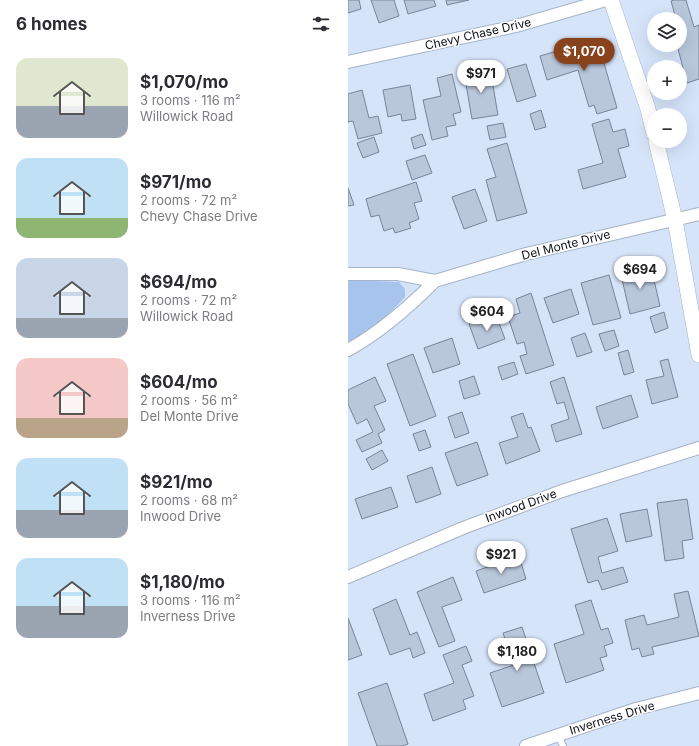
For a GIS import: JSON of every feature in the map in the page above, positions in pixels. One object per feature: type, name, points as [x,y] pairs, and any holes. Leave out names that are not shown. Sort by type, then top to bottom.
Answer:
[{"type":"street","name":"Chevy Chase Drive","points":[[348,62],[516,26],[606,0]]},
{"type":"street","points":[[611,0],[648,108]]},
{"type":"street","points":[[658,148],[675,220],[699,355]]},
{"type":"street","name":"Del Monte Drive","points":[[348,274],[398,274],[435,281],[526,254],[699,214]]},
{"type":"street","name":"Del Monte Drive","points":[[348,350],[362,342],[406,310],[435,281]]},
{"type":"street","name":"Inwood Drive","points":[[348,577],[463,528],[562,491],[699,448]]},
{"type":"street","name":"Inverness Drive","points":[[526,746],[560,740],[636,709],[699,693]]},
{"type":"shaded area","points":[[348,280],[399,282],[405,289],[405,297],[382,321],[348,343]]},
{"type":"building","points":[[348,0],[359,0],[361,9],[348,13]]},
{"type":"building","points":[[371,0],[394,0],[399,16],[379,23]]},
{"type":"building","points":[[404,0],[434,0],[436,6],[408,14]]},
{"type":"building","points":[[446,0],[469,0],[447,5]]},
{"type":"building","points":[[686,0],[694,27],[699,25],[699,79],[687,83],[687,60],[681,60],[679,52],[687,52],[687,12],[674,12],[671,1]]},
{"type":"building","points":[[597,39],[617,108],[597,114],[594,105],[589,107],[578,70],[547,80],[540,56]]},
{"type":"building","points":[[526,64],[536,96],[517,102],[507,69]]},
{"type":"building","points":[[490,68],[498,115],[472,119],[464,73]]},
{"type":"building","points":[[452,74],[461,112],[453,114],[456,125],[446,127],[448,136],[432,140],[423,100],[441,96],[437,78]]},
{"type":"building","points":[[410,85],[416,119],[402,121],[401,114],[388,117],[383,90]]},
{"type":"building","points":[[362,90],[369,118],[378,116],[382,133],[358,139],[353,121],[348,122],[348,94]]},
{"type":"building","points":[[541,110],[546,127],[535,130],[530,114]]},
{"type":"building","points":[[609,119],[613,132],[625,129],[629,146],[618,149],[626,177],[583,189],[578,170],[603,163],[592,124]]},
{"type":"building","points":[[503,123],[506,137],[490,140],[487,126]]},
{"type":"building","points":[[422,134],[426,145],[414,149],[411,138]]},
{"type":"building","points":[[374,137],[379,152],[363,158],[357,143]]},
{"type":"building","points":[[507,143],[527,213],[497,221],[486,180],[496,177],[487,149]]},
{"type":"building","points":[[425,155],[432,173],[412,180],[406,161]]},
{"type":"building","points":[[416,182],[422,201],[414,203],[419,219],[409,223],[411,228],[395,233],[393,228],[384,231],[379,215],[371,217],[366,199]]},
{"type":"building","points":[[348,188],[354,205],[348,206]]},
{"type":"building","points":[[475,189],[487,221],[464,229],[452,197]]},
{"type":"building","points":[[651,267],[660,306],[630,314],[621,275]]},
{"type":"building","points":[[609,275],[621,318],[593,325],[581,283]]},
{"type":"building","points":[[571,289],[579,314],[553,323],[544,298]]},
{"type":"building","points":[[531,293],[554,365],[526,374],[520,356],[527,354],[524,342],[517,344],[508,317],[520,313],[516,299]]},
{"type":"building","points":[[664,312],[668,328],[655,333],[650,317]]},
{"type":"building","points":[[496,315],[505,339],[478,349],[469,324]]},
{"type":"building","points":[[614,330],[619,346],[605,351],[599,334]]},
{"type":"building","points":[[585,333],[592,352],[577,357],[571,338]]},
{"type":"building","points":[[452,338],[460,364],[433,373],[424,348]]},
{"type":"building","points":[[628,350],[634,372],[624,375],[618,353]]},
{"type":"building","points":[[413,354],[436,416],[410,426],[387,364]]},
{"type":"building","points":[[668,359],[678,397],[652,404],[646,380],[664,376],[660,361]]},
{"type":"building","points":[[514,362],[518,374],[502,380],[498,367]]},
{"type":"building","points":[[474,376],[480,394],[464,399],[459,381]]},
{"type":"building","points":[[375,377],[386,401],[374,406],[385,430],[378,434],[382,443],[362,452],[356,440],[373,432],[367,419],[357,424],[348,404],[348,390]]},
{"type":"building","points":[[564,377],[582,434],[556,442],[551,425],[569,419],[564,402],[557,404],[550,382]]},
{"type":"building","points":[[631,395],[638,417],[603,429],[596,407]]},
{"type":"building","points":[[462,412],[469,433],[455,438],[448,417]]},
{"type":"building","points":[[523,413],[528,428],[531,427],[540,451],[506,464],[499,443],[518,437],[511,417]]},
{"type":"building","points":[[425,430],[431,447],[419,451],[413,434]]},
{"type":"building","points":[[477,442],[488,475],[457,486],[445,453]]},
{"type":"building","points":[[382,450],[388,461],[372,470],[366,459]]},
{"type":"building","points":[[432,467],[441,494],[416,503],[407,476]]},
{"type":"building","points":[[391,487],[398,507],[362,519],[355,499]]},
{"type":"building","points":[[687,499],[693,539],[682,541],[684,558],[665,561],[657,503]]},
{"type":"building","points":[[647,509],[652,536],[626,542],[620,514]]},
{"type":"building","points":[[607,518],[618,551],[598,557],[602,573],[623,567],[628,582],[602,590],[598,580],[588,583],[571,529]]},
{"type":"building","points":[[519,556],[526,579],[484,593],[476,571]]},
{"type":"building","points":[[453,577],[462,600],[442,607],[455,641],[439,647],[417,592]]},
{"type":"building","points":[[688,591],[699,636],[652,647],[654,654],[642,657],[639,648],[632,650],[625,620],[644,615],[647,625],[679,617],[674,594]]},
{"type":"building","points":[[396,599],[410,635],[417,632],[425,653],[413,658],[410,648],[390,655],[373,609]]},
{"type":"building","points":[[591,600],[601,630],[608,628],[613,643],[604,646],[607,656],[600,658],[604,670],[566,683],[554,644],[584,634],[575,605]]},
{"type":"building","points":[[348,618],[362,655],[348,660]]},
{"type":"building","points":[[522,627],[544,693],[502,707],[490,673],[514,665],[503,633]]},
{"type":"building","points":[[466,646],[472,661],[462,665],[474,696],[463,700],[466,709],[433,721],[424,694],[454,683],[443,655]]},
{"type":"building","points":[[387,683],[408,744],[402,746],[377,746],[358,693]]}]
